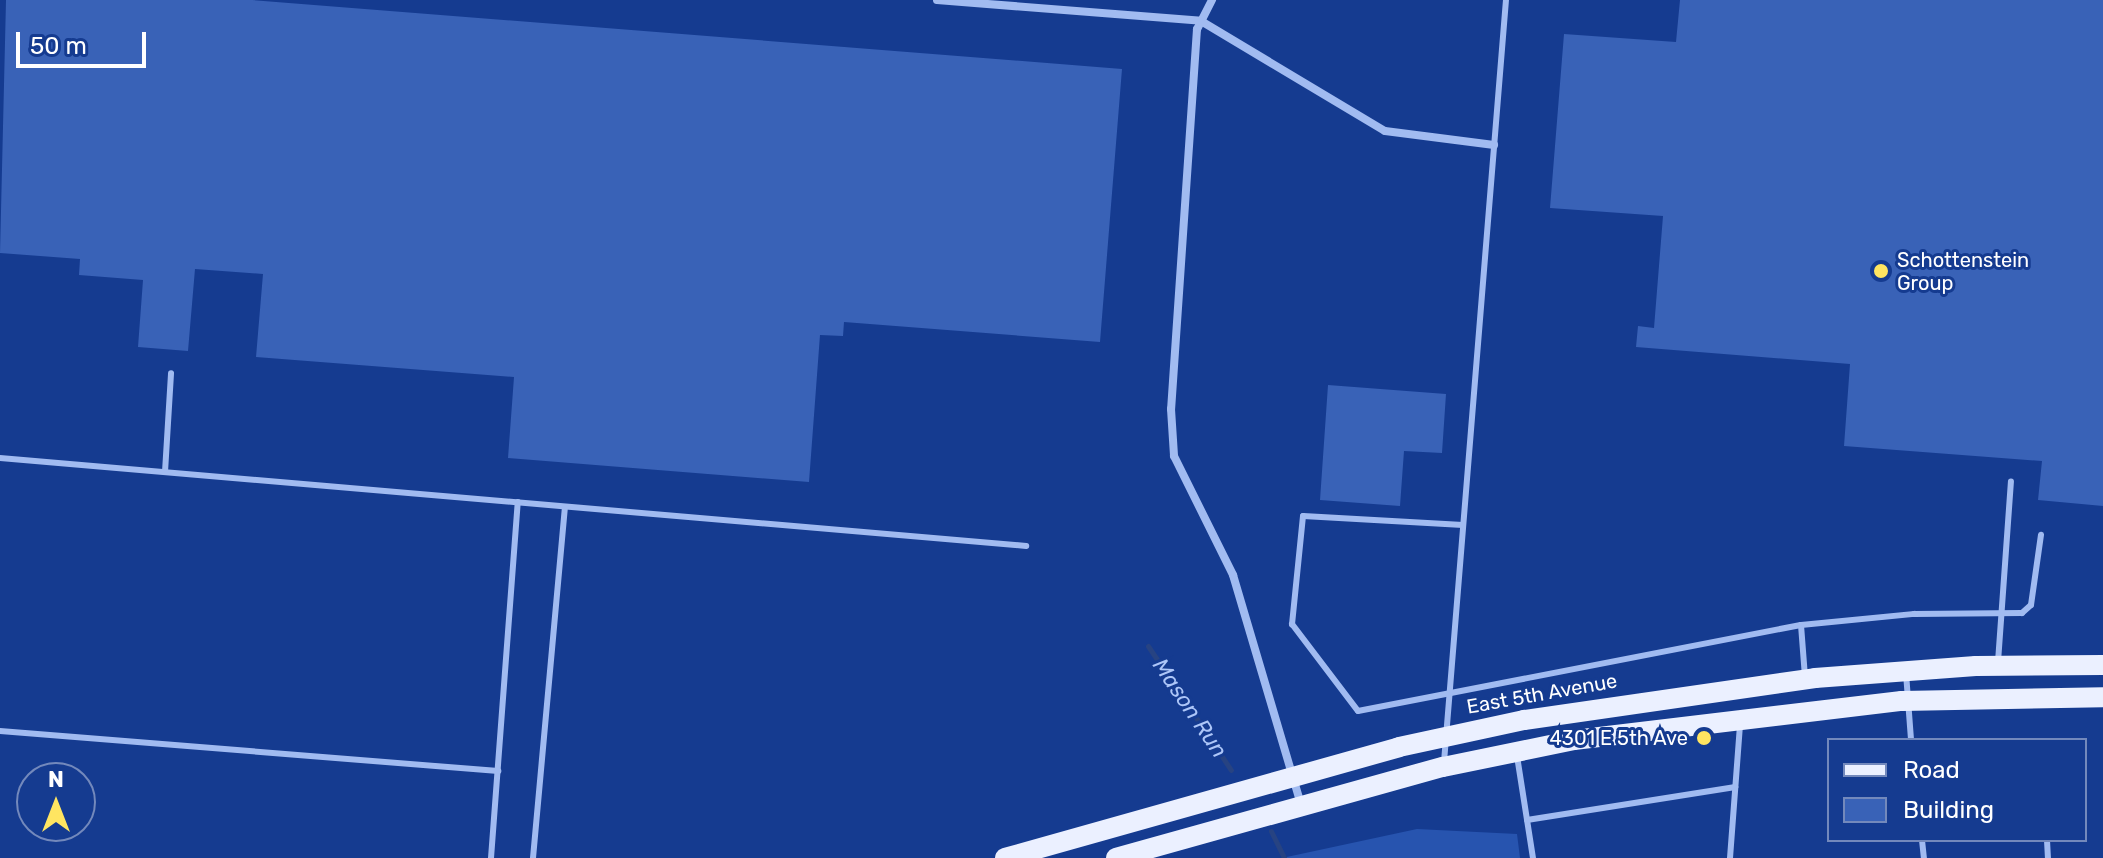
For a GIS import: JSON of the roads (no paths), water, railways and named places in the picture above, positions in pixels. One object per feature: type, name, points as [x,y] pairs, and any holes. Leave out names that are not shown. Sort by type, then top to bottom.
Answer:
[{"type":"main road","name":"East 5th Avenue","points":[[1005,858],[1446,736],[1805,679],[1998,665],[2103,665]]},
{"type":"main road","points":[[1116,858],[1302,804],[1443,767],[1516,753],[1740,717],[1908,701],[2103,697]]},
{"type":"street","points":[[937,0],[1201,21],[1385,131],[1494,145]]},
{"type":"street","points":[[1212,0],[1201,21],[1171,409],[1174,456],[1233,575],[1302,804]]},
{"type":"lane","points":[[1443,767],[1506,0]]},
{"type":"lane","points":[[165,472],[171,373]]},
{"type":"lane","points":[[0,458],[1026,546]]},
{"type":"lane","points":[[1998,665],[2011,481]]},
{"type":"lane","points":[[491,858],[518,502]]},
{"type":"lane","points":[[533,858],[565,507]]},
{"type":"lane","points":[[1463,525],[1303,516],[1292,624],[1358,711],[1449,690],[1801,625],[1914,614],[2022,613],[2031,605],[2041,535]]},
{"type":"lane","points":[[1801,625],[1805,679]]},
{"type":"lane","points":[[1906,670],[1911,738]]},
{"type":"lane","points":[[1730,858],[1740,717]]},
{"type":"lane","points":[[0,731],[498,771]]},
{"type":"lane","points":[[1516,753],[1533,858]]},
{"type":"lane","points":[[1527,820],[1735,787]]},
{"type":"waterway","name":"Mason Run","points":[[1148,646],[1231,770]]},
{"type":"waterway","name":"Mason Run","points":[[1271,831],[1284,858]]},
{"type":"place","name":"Schottenstein Group","points":[[1881,271]]},
{"type":"place","name":"4301 E 5th Ave","points":[[1704,738]]}]
